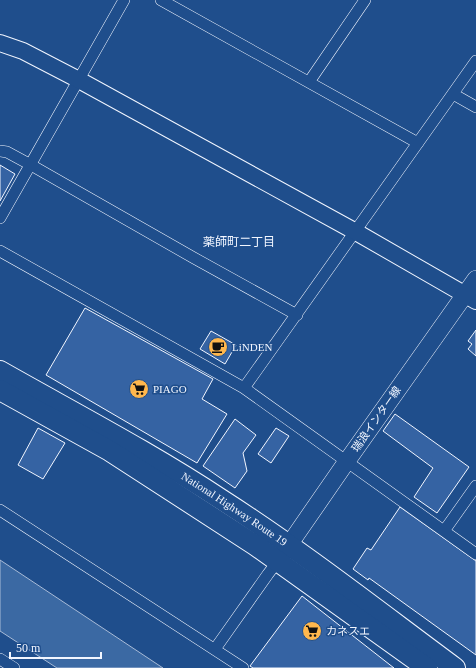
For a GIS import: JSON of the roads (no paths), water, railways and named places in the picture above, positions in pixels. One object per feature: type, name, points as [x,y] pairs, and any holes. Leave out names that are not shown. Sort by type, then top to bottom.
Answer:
[{"type":"highway","name":"National Highway Route 19","points":[[0,371],[222,499],[284,553],[427,668]]},
{"type":"highway","name":"National Highway Route 19","points":[[0,390],[110,451],[284,553],[455,668]]},
{"type":"main road","name":"瑞浪インター線","points":[[284,553],[347,461],[470,298],[476,279]]},
{"type":"street","points":[[0,218],[124,0]]},
{"type":"street","points":[[161,0],[418,143]]},
{"type":"street","points":[[309,82],[365,0]]},
{"type":"street","points":[[0,43],[23,51],[79,80],[356,232],[470,298]]},
{"type":"street","points":[[244,388],[476,61]]},
{"type":"street","points":[[453,94],[476,107]]},
{"type":"street","points":[[0,151],[7,152],[31,165],[297,315]]},
{"type":"street","points":[[0,251],[244,388],[476,554]]},
{"type":"street","points":[[444,531],[476,486]]},
{"type":"street","points":[[0,510],[244,668]]},
{"type":"street","points":[[215,650],[284,553]]},
{"type":"street","points":[[0,659],[14,668]]},
{"type":"water","points":[[0,560],[163,668],[57,668],[0,631]]},
{"type":"place","name":"LiNDEN","points":[[218,347]]},
{"type":"place","name":"PIAGO","points":[[139,389]]},
{"type":"place","name":"カネスエ","points":[[312,631]]},
{"type":"district","name":"薬師町二丁目","points":[[239,242]]}]
